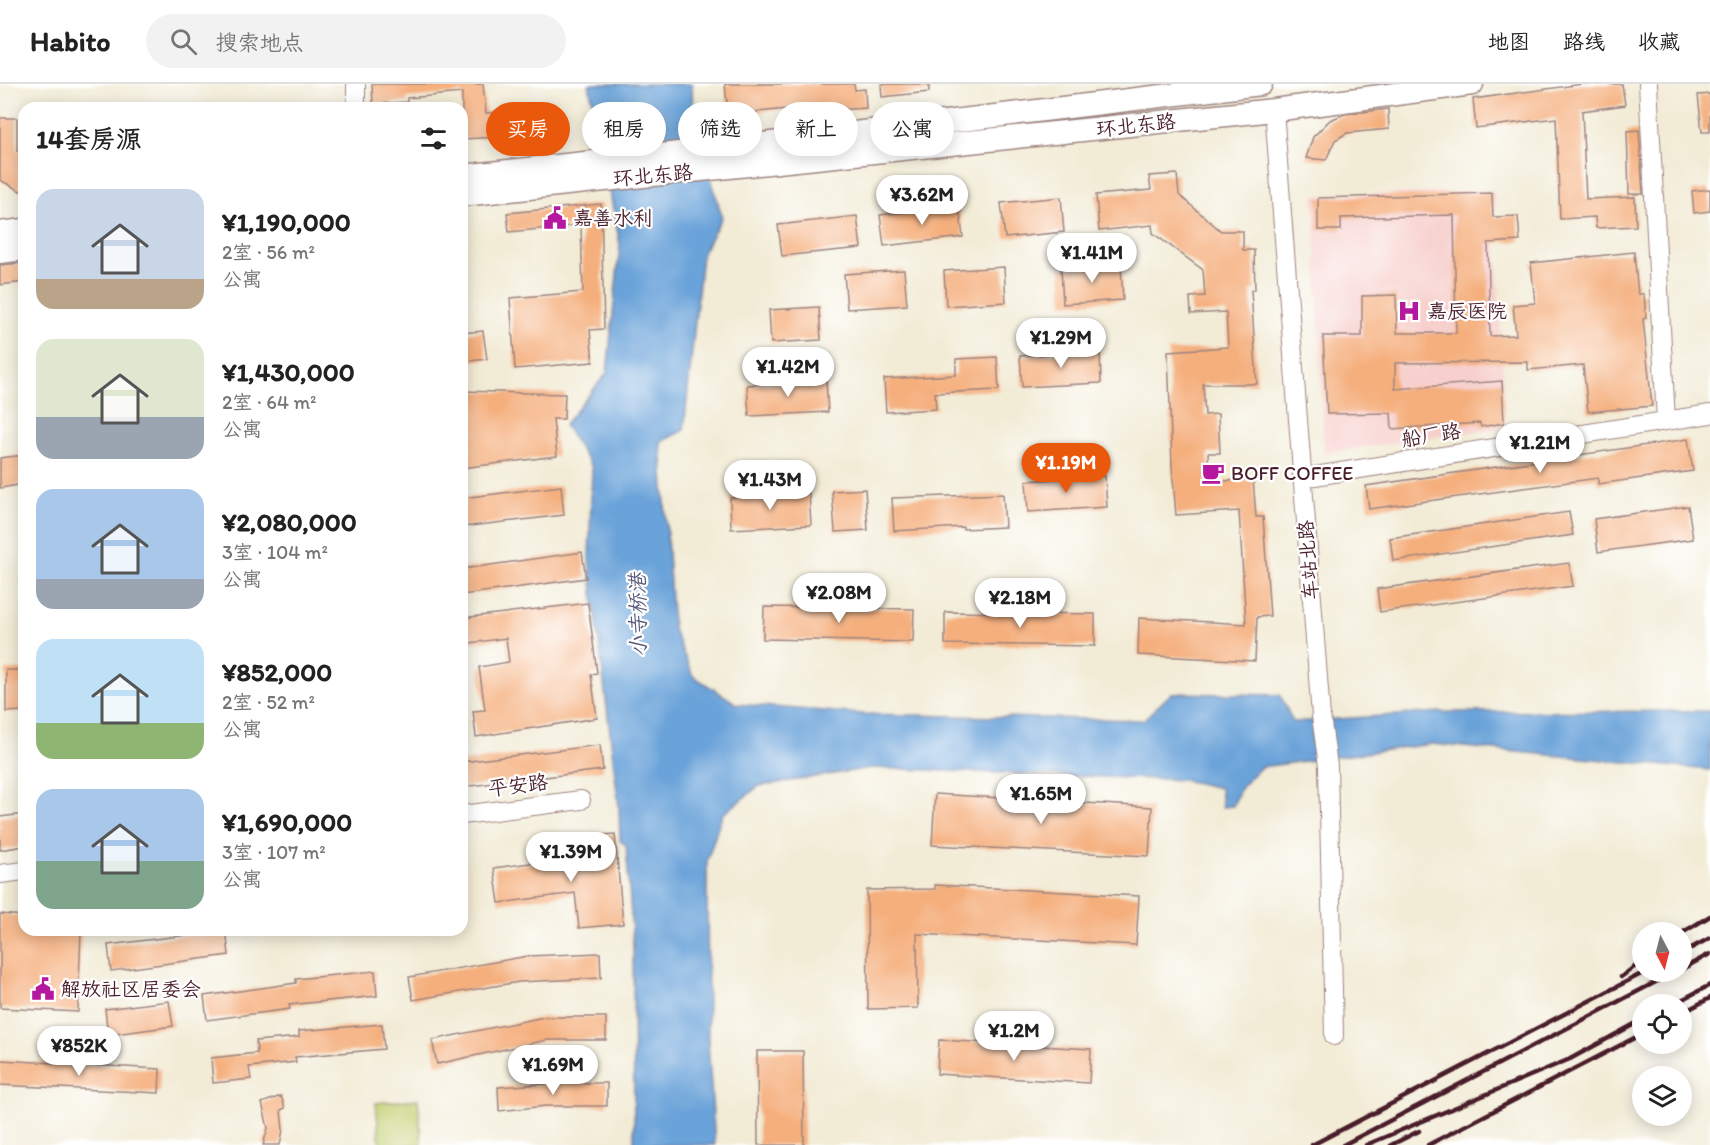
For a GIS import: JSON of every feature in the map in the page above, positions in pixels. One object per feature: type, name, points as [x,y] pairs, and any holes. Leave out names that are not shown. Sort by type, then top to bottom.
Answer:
[{"type":"street","points":[[356,84],[356,102]]},
{"type":"street","name":"环北东路","points":[[762,154],[1261,84]]},
{"type":"street","name":"车站北路","points":[[1272,84],[1321,716],[1328,766],[1334,1036]]},
{"type":"street","name":"环北东路","points":[[762,155],[1274,110],[1472,84]]},
{"type":"street","points":[[1648,84],[1666,421]]},
{"type":"street","name":"环北东路","points":[[468,176],[564,173],[746,156]]},
{"type":"street","name":"环北东路","points":[[468,194],[564,173]]},
{"type":"street","points":[[0,233],[18,231]]},
{"type":"street","points":[[0,252],[18,250]]},
{"type":"street","name":"船厂路","points":[[1302,478],[1710,414]]},
{"type":"street","name":"平安路","points":[[468,814],[581,800]]},
{"type":"street","points":[[0,874],[18,872]]},
{"type":"shaded area","name":"嘉辰医院","points":[[1494,191],[1505,427],[1324,453],[1314,196]]},
{"type":"green space","points":[[418,1099],[422,1145],[380,1145],[376,1103]]},
{"type":"water","name":"小寺桥港","points":[[589,84],[692,84],[693,102],[678,102],[678,156],[705,156],[722,217],[702,254],[684,430],[661,442],[673,629],[693,676],[737,704],[863,714],[1143,720],[1172,693],[1280,695],[1293,722],[1440,712],[1710,711],[1710,770],[1432,744],[1261,767],[1241,787],[1233,806],[1222,807],[1220,788],[1183,780],[871,768],[759,786],[722,815],[707,861],[708,1040],[715,1145],[634,1145],[633,945],[626,845],[620,841],[619,808],[589,559],[592,467],[564,425],[607,373],[620,245],[603,156],[666,156],[666,102],[592,102]]},
{"type":"building","points":[[372,84],[483,84],[486,138],[468,139],[468,102],[462,102],[462,93],[407,98],[407,102],[373,102]]},
{"type":"building","points":[[725,84],[854,84],[855,90],[865,89],[866,108],[858,109],[858,102],[774,102],[774,110],[762,112],[762,102],[727,102]]},
{"type":"building","points":[[881,84],[929,84],[929,92],[882,97]]},
{"type":"building","points":[[1583,84],[1622,84],[1625,105],[1582,111],[1586,199],[1635,197],[1636,226],[1596,228],[1595,217],[1560,219],[1556,118],[1476,128],[1473,99]]},
{"type":"building","points":[[1710,94],[1710,132],[1702,132],[1698,95]]},
{"type":"building","points":[[1388,109],[1389,129],[1347,133],[1335,140],[1326,160],[1306,158],[1313,137],[1330,120],[1345,114]]},
{"type":"building","points":[[0,118],[17,118],[18,190],[0,180]]},
{"type":"building","points":[[1639,130],[1643,194],[1629,194],[1627,131]]},
{"type":"building","points":[[1177,174],[1179,195],[1221,231],[1243,231],[1243,250],[1254,250],[1255,290],[1251,290],[1257,384],[1203,384],[1205,415],[1218,414],[1220,453],[1208,453],[1210,482],[1253,479],[1256,517],[1263,517],[1270,616],[1257,617],[1255,661],[1138,655],[1139,618],[1246,624],[1239,511],[1176,515],[1172,466],[1168,351],[1228,347],[1226,312],[1191,314],[1190,297],[1205,296],[1203,270],[1153,233],[1152,225],[1099,231],[1096,195],[1151,190],[1149,176]]},
{"type":"building","points":[[1710,189],[1710,211],[1694,213],[1692,191]]},
{"type":"building","points":[[1492,193],[1493,217],[1518,216],[1520,241],[1488,243],[1490,336],[1516,335],[1513,305],[1535,303],[1531,263],[1634,252],[1638,294],[1644,294],[1646,318],[1643,319],[1652,406],[1588,412],[1583,365],[1528,370],[1528,362],[1395,363],[1395,389],[1502,381],[1504,423],[1481,427],[1480,423],[1392,429],[1391,413],[1327,414],[1323,336],[1362,336],[1362,296],[1396,295],[1397,333],[1456,333],[1454,215],[1341,218],[1341,230],[1318,230],[1318,198]]},
{"type":"building","points":[[1061,197],[1064,232],[1005,238],[1001,203]]},
{"type":"building","points":[[601,204],[604,329],[590,330],[593,362],[515,369],[510,298],[583,292],[581,225],[509,232],[507,213]]},
{"type":"building","points":[[959,206],[963,237],[884,246],[880,215]]},
{"type":"building","points":[[857,216],[861,248],[782,256],[778,225]]},
{"type":"building","points":[[18,264],[18,283],[0,285],[0,265]]},
{"type":"building","points":[[1121,265],[1123,300],[1063,304],[1061,269]]},
{"type":"building","points":[[1004,267],[1006,302],[946,306],[944,271]]},
{"type":"building","points":[[904,270],[907,305],[847,309],[844,274]]},
{"type":"building","points":[[819,307],[821,340],[771,343],[769,310]]},
{"type":"building","points":[[483,331],[487,359],[468,361],[468,332]]},
{"type":"building","points":[[1100,351],[1101,383],[1022,387],[1020,356]]},
{"type":"building","points":[[997,357],[999,390],[935,393],[936,409],[886,412],[884,379],[956,375],[956,359]]},
{"type":"building","points":[[826,380],[828,412],[749,416],[747,385]]},
{"type":"building","points":[[468,391],[565,394],[564,419],[553,419],[557,456],[468,467]]},
{"type":"building","points":[[1688,439],[1693,471],[1598,484],[1598,478],[1369,509],[1366,486]]},
{"type":"building","points":[[18,456],[18,485],[0,488],[0,458]]},
{"type":"building","points":[[1105,476],[1107,507],[1028,512],[1026,481]]},
{"type":"building","points":[[561,486],[564,515],[468,526],[468,497]]},
{"type":"building","points":[[865,489],[868,530],[835,532],[832,491]]},
{"type":"building","points":[[809,493],[811,525],[731,529],[730,498]]},
{"type":"building","points":[[1003,494],[1005,527],[894,531],[892,498]]},
{"type":"building","points":[[1688,506],[1693,539],[1598,552],[1594,519]]},
{"type":"building","points":[[1569,512],[1573,535],[1393,561],[1390,538]]},
{"type":"building","points":[[582,552],[586,578],[468,594],[468,568]]},
{"type":"building","points":[[1569,563],[1573,586],[1380,612],[1377,589]]},
{"type":"building","points":[[588,603],[597,673],[591,674],[597,718],[476,737],[473,711],[485,710],[479,667],[509,662],[506,638],[468,643],[468,617]]},
{"type":"building","points":[[764,607],[914,609],[913,642],[763,639]]},
{"type":"building","points":[[945,612],[1095,614],[1095,646],[945,644]]},
{"type":"building","points":[[6,670],[18,670],[18,711],[6,712]]},
{"type":"building","points":[[600,745],[603,770],[468,786],[468,761]]},
{"type":"building","points":[[935,794],[1152,807],[1149,856],[932,845]]},
{"type":"building","points":[[18,815],[18,847],[0,850],[0,817]]},
{"type":"building","points":[[615,834],[623,924],[579,928],[575,893],[499,903],[494,868],[581,856],[580,845],[603,844],[602,835]]},
{"type":"building","points":[[935,885],[1139,896],[1136,945],[917,934],[918,1008],[868,1009],[867,890],[935,889]]},
{"type":"building","points":[[0,914],[18,916],[18,936],[81,936],[78,1012],[0,1008]]},
{"type":"building","points":[[179,936],[227,936],[229,955],[111,971],[108,945]]},
{"type":"building","points":[[600,953],[601,978],[519,982],[413,1000],[409,977],[528,956]]},
{"type":"building","points":[[375,971],[377,996],[289,1005],[290,1009],[207,1020],[204,996],[296,983],[296,979]]},
{"type":"building","points":[[169,1001],[173,1026],[108,1035],[105,1009]]},
{"type":"building","points":[[544,1017],[606,1017],[606,1040],[547,1040],[437,1064],[432,1040]]},
{"type":"building","points":[[382,1024],[384,1049],[295,1057],[296,1062],[249,1067],[251,1079],[213,1083],[211,1058],[257,1053],[256,1041],[299,1037],[299,1031]]},
{"type":"building","points":[[939,1040],[1091,1049],[1089,1083],[937,1074]]},
{"type":"building","points":[[757,1051],[803,1051],[804,1145],[758,1145]]},
{"type":"building","points":[[0,1060],[160,1069],[159,1093],[0,1085]]},
{"type":"building","points":[[607,1083],[607,1106],[546,1106],[499,1111],[498,1087]]},
{"type":"building","points":[[281,1096],[285,1108],[281,1110],[283,1130],[280,1145],[263,1145],[268,1128],[262,1103]]},
{"type":"railway","points":[[1692,927],[1710,916]]},
{"type":"railway","points":[[1692,948],[1710,938]]},
{"type":"railway","points":[[1692,964],[1710,954]]},
{"type":"railway","points":[[1621,977],[1632,969]]},
{"type":"railway","points":[[1312,1145],[1632,979]]},
{"type":"railway","points":[[1343,1145],[1656,982]]},
{"type":"railway","points":[[1692,994],[1710,985]]},
{"type":"railway","points":[[1692,1008],[1710,998]]},
{"type":"railway","points":[[1366,1145],[1570,1059],[1632,1025]]},
{"type":"railway","points":[[1428,1145],[1632,1039]]},
{"type":"railway","points":[[1391,1145],[1419,1131]]},
{"type":"place","name":"嘉善水利","points":[[555,218]]},
{"type":"place","name":"嘉辰医院","points":[[1409,311]]},
{"type":"place","name":"BOFF COFFEE","points":[[1213,473]]},
{"type":"place","name":"解放社区居委会","points":[[43,989]]}]
